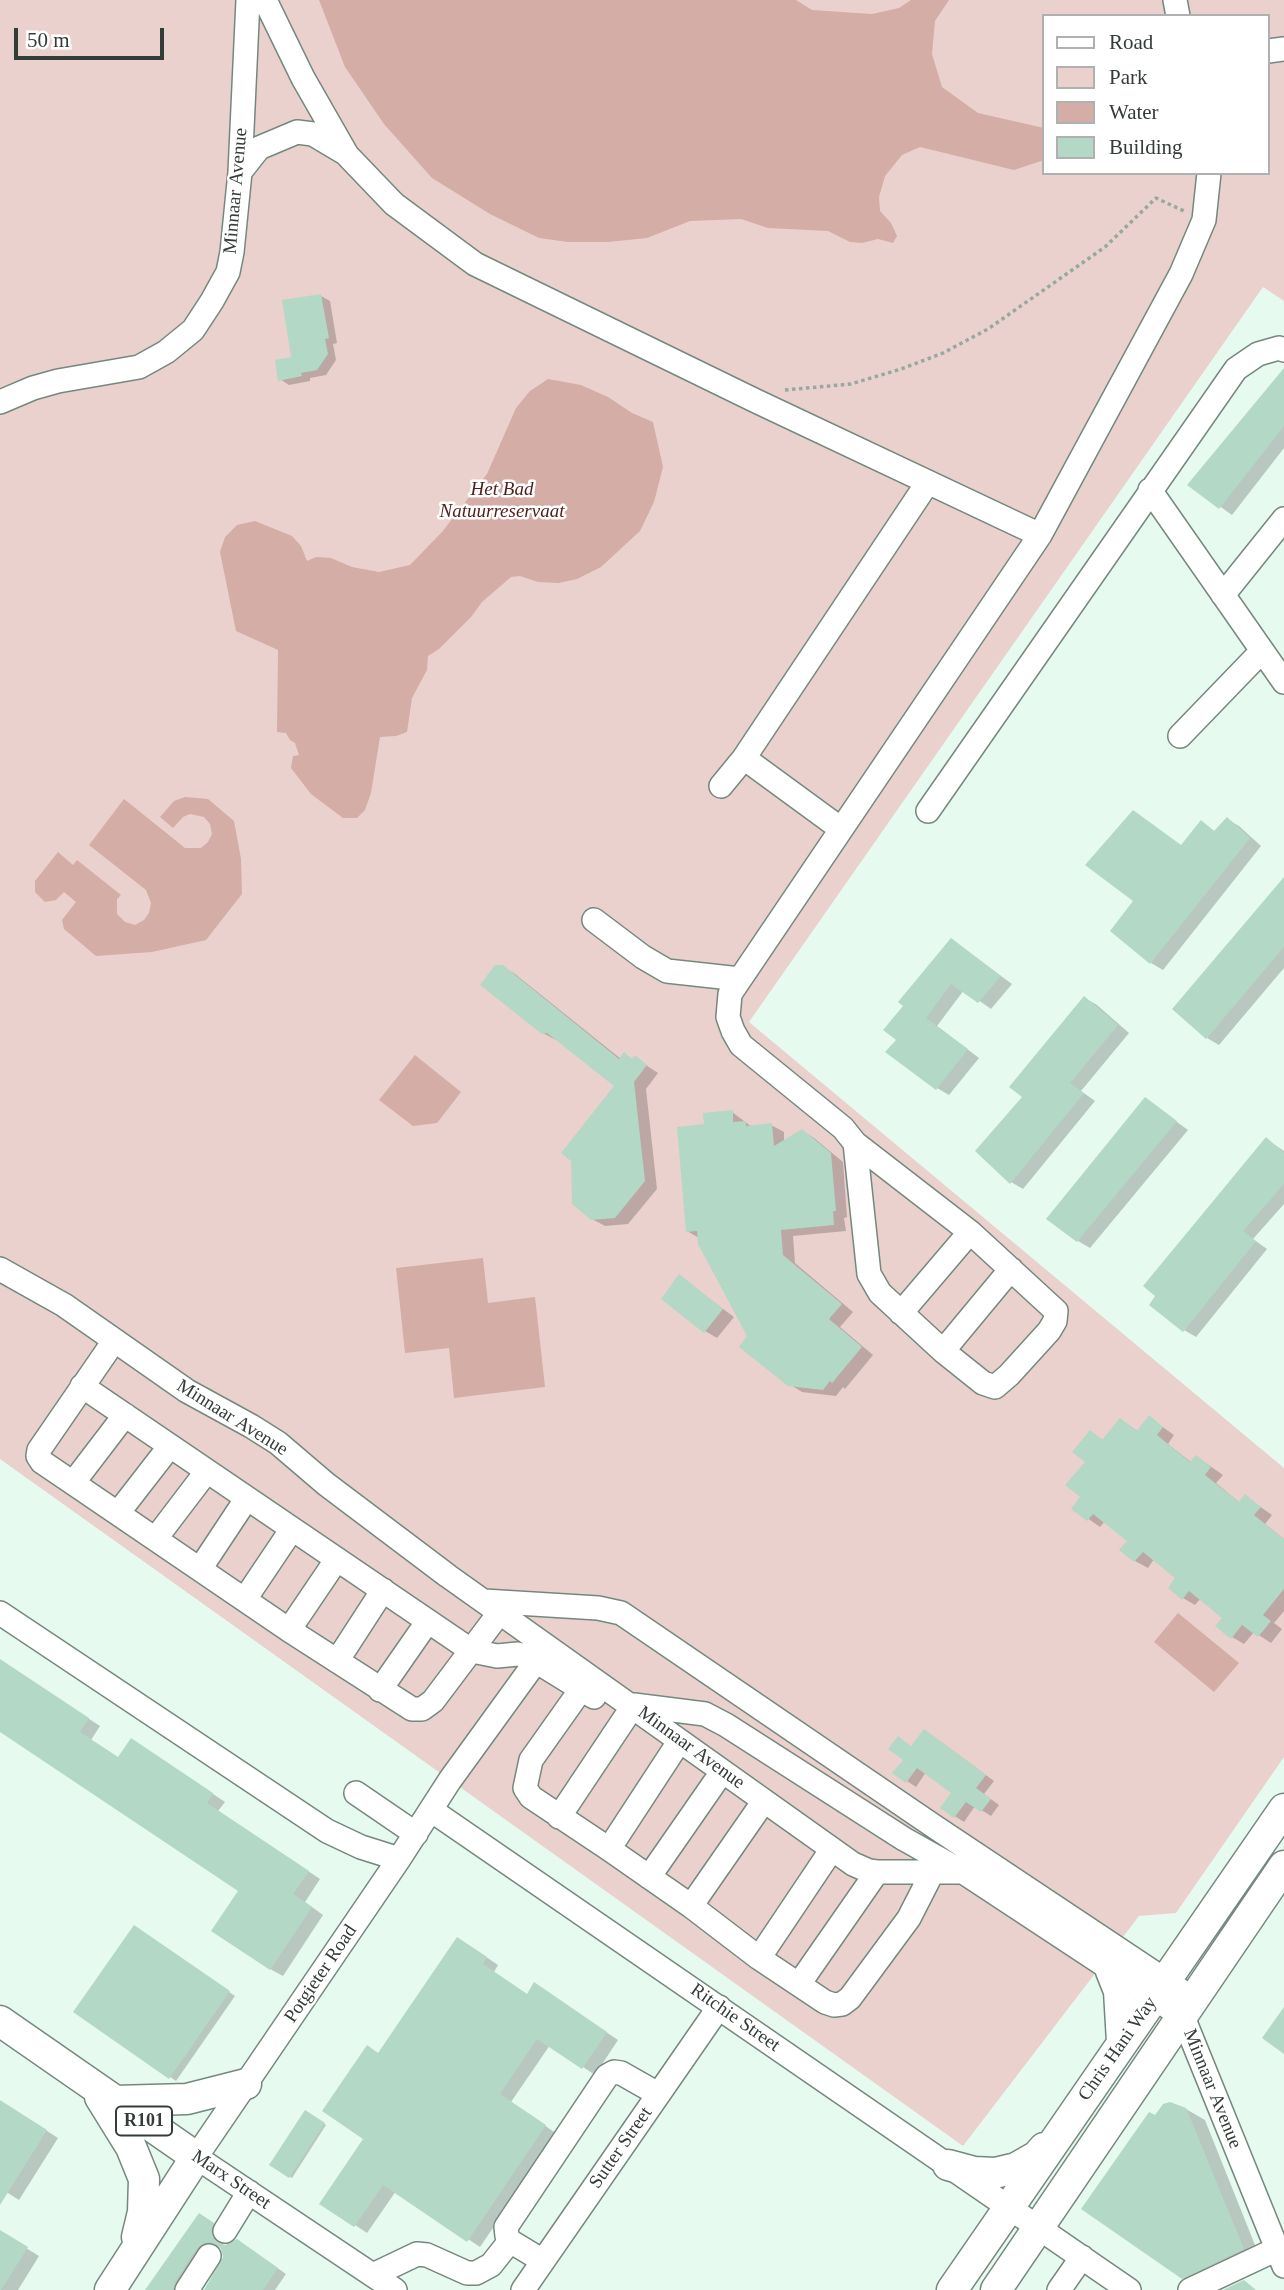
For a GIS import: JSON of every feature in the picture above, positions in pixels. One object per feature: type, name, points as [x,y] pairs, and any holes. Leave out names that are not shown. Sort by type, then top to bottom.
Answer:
[{"type":"main road","name":"Chris Hani Way","points":[[952,2290],[1284,1808]]},
{"type":"main road","name":"Chris Hani Way","points":[[996,2290],[1284,1866]]},
{"type":"main road","points":[[1111,1971],[1119,1991],[1122,2042]]},
{"type":"main road","name":"Marx Street","points":[[0,2021],[196,2157]]},
{"type":"main road","points":[[104,2093],[187,2099],[246,2084]]},
{"type":"main road","points":[[104,2093],[144,2179],[143,2212],[132,2255]]},
{"type":"main road","points":[[948,2165],[974,2172],[995,2173],[1016,2168],[1037,2155],[1064,2127]]},
{"type":"main road","name":"Potgieter Road","points":[[115,2288],[132,2255],[196,2157]]},
{"type":"street","name":"Minnaar Avenue","points":[[0,402],[58,381],[139,368],[166,352],[193,330],[228,272],[232,252],[240,172],[248,0]]},
{"type":"street","points":[[265,0],[303,78],[347,155],[394,204],[475,264],[1040,535]]},
{"type":"street","points":[[240,172],[258,148],[297,132],[313,134],[347,155]]},
{"type":"street","points":[[855,1143],[869,1274],[880,1293],[943,1351],[983,1383],[995,1387],[1049,1331],[1055,1321],[1056,1311],[970,1232],[855,1143],[843,1128],[741,1045],[728,1017],[730,993],[1040,535],[1181,274],[1203,220],[1209,175]]},
{"type":"street","points":[[928,811],[1236,369],[1258,354],[1279,348],[1284,350]]},
{"type":"street","points":[[721,786],[744,758],[928,482]]},
{"type":"street","points":[[1150,490],[1284,682]]},
{"type":"street","points":[[1223,595],[1284,519]]},
{"type":"street","points":[[1180,736],[1262,651]]},
{"type":"street","points":[[744,758],[841,829]]},
{"type":"street","points":[[594,920],[643,957],[667,971],[740,979]]},
{"type":"street","points":[[901,1313],[970,1232]]},
{"type":"street","name":"Minnaar Avenue","points":[[0,1269],[64,1305],[187,1391],[278,1443],[326,1484],[492,1606],[628,1711],[828,1854],[869,1871],[962,1872],[1111,1971],[1159,1990],[1189,2008],[1281,2258]]},
{"type":"street","points":[[943,1351],[1011,1269]]},
{"type":"street","points":[[114,1341],[38,1450],[42,1462],[380,1690],[412,1709],[422,1709],[433,1702],[472,1651],[492,1606],[598,1608],[621,1613],[1159,1990]]},
{"type":"street","points":[[82,1386],[472,1651],[497,1656],[518,1654],[537,1660],[582,1688],[628,1711],[673,1751],[715,1782],[828,1854],[759,1958]]},
{"type":"street","points":[[73,1483],[125,1415]]},
{"type":"street","points":[[118,1513],[170,1446]]},
{"type":"street","points":[[156,1538],[207,1471]]},
{"type":"street","points":[[200,1569],[247,1498]]},
{"type":"street","points":[[245,1600],[292,1529]]},
{"type":"street","points":[[289,1630],[337,1559]]},
{"type":"street","points":[[337,1661],[383,1590]]},
{"type":"street","points":[[0,1613],[327,1831],[361,1847],[400,1859]]},
{"type":"street","points":[[380,1690],[428,1621]]},
{"type":"street","name":"Potgieter Road","points":[[196,2157],[400,1859],[450,1780],[537,1660]]},
{"type":"street","points":[[582,1688],[531,1760],[525,1788],[531,1797],[691,1906],[759,1958],[825,2002],[842,2004],[850,1998],[909,1918],[933,1871]]},
{"type":"street","points":[[559,1817],[628,1711]]},
{"type":"street","points":[[628,1711],[705,1714],[904,1839],[962,1872]]},
{"type":"street","points":[[609,1849],[673,1751]]},
{"type":"street","points":[[649,1877],[715,1782]]},
{"type":"street","points":[[356,1793],[416,1834]]},
{"type":"street","name":"Ritchie Street","points":[[431,1810],[1039,2227],[1082,2257],[1117,2287]]},
{"type":"street","points":[[691,1906],[757,1811]]},
{"type":"street","points":[[799,1984],[877,1872]]},
{"type":"street","name":"Sutter Street","points":[[523,2290],[719,2007]]},
{"type":"street","points":[[543,2261],[510,2241],[506,2227],[607,2076],[614,2072],[621,2073],[658,2094]]},
{"type":"street","name":"Marx Street","points":[[196,2157],[395,2290]]},
{"type":"street","points":[[225,2231],[249,2192]]},
{"type":"street","points":[[373,2276],[417,2254],[427,2255],[467,2273],[476,2273],[491,2265],[510,2241]]},
{"type":"street","points":[[187,2290],[209,2256]]},
{"type":"street","points":[[1059,2290],[1082,2257]]},
{"type":"street","points":[[1190,2290],[1281,2258]]},
{"type":"path","points":[[756,401],[766,391],[851,384],[943,354],[988,329],[1105,247],[1156,198],[1203,220]]},
{"type":"green space","name":"Het Bad Natuurreservaat","points":[[0,0],[1284,0],[1284,301],[1263,287],[749,1022],[1284,1468],[1284,1757],[1176,1913],[1139,1916],[963,2146],[0,1459]]},
{"type":"water","points":[[319,0],[796,0],[812,10],[872,14],[899,8],[911,0],[949,0],[935,21],[932,54],[942,87],[978,113],[1042,128],[1042,161],[1014,170],[920,147],[902,155],[885,176],[879,197],[880,211],[891,223],[897,236],[893,243],[878,239],[862,243],[850,242],[828,231],[768,228],[741,219],[690,221],[647,238],[568,242],[539,238],[490,214],[432,178],[384,124],[345,67]]},
{"type":"water","points":[[548,379],[581,385],[653,422],[663,467],[654,502],[640,531],[601,567],[577,579],[559,583],[538,582],[520,576],[511,577],[482,602],[439,649],[428,656],[427,670],[412,698],[407,732],[380,737],[371,793],[365,810],[357,818],[343,818],[311,794],[291,768],[293,756],[299,755],[295,743],[286,733],[277,732],[278,650],[236,631],[220,552],[225,537],[237,525],[255,521],[292,536],[301,546],[307,561],[316,557],[331,558],[352,567],[379,572],[410,565],[442,532],[487,474],[516,408],[530,391]]},
{"type":"water","points":[[185,797],[208,799],[234,821],[241,859],[242,894],[206,940],[152,952],[96,956],[64,929],[62,920],[76,902],[64,892],[56,900],[45,902],[35,892],[35,881],[58,852],[73,865],[77,860],[121,895],[117,899],[117,914],[125,922],[135,925],[144,920],[151,903],[146,890],[89,845],[124,799],[185,848],[201,848],[212,834],[210,824],[204,817],[190,814],[183,817],[173,828],[160,817],[174,801]]},
{"type":"water","points":[[415,1055],[461,1092],[437,1123],[413,1126],[379,1100]]},
{"type":"water","points":[[483,1258],[488,1303],[535,1297],[545,1387],[454,1398],[449,1348],[405,1353],[396,1268]]},
{"type":"water","points":[[1178,1613],[1239,1663],[1214,1692],[1154,1642]]},
{"type":"building","points":[[321,294],[329,338],[325,339],[328,354],[317,370],[278,381],[275,360],[291,357],[282,300]]},
{"type":"building","points":[[1284,368],[1284,426],[1219,509],[1187,485]]},
{"type":"building","points":[[1133,810],[1181,845],[1201,820],[1214,831],[1227,817],[1250,838],[1150,964],[1110,931],[1133,901],[1085,865]]},
{"type":"building","points":[[1284,877],[1284,947],[1206,1039],[1172,1009]]},
{"type":"building","points":[[951,938],[1001,976],[978,1003],[951,984],[926,1018],[968,1049],[936,1090],[885,1052],[896,1040],[883,1030],[903,1006],[898,1002]]},
{"type":"building","points":[[495,965],[503,965],[619,1059],[624,1052],[632,1059],[635,1055],[647,1065],[634,1082],[645,1181],[615,1218],[591,1220],[572,1204],[571,1161],[561,1153],[614,1086],[480,985]]},
{"type":"building","points":[[1084,996],[1118,1025],[1070,1083],[1084,1093],[1010,1184],[975,1151],[1022,1097],[1009,1087]]},
{"type":"building","points":[[1145,1097],[1177,1121],[1077,1242],[1046,1219]]},
{"type":"building","points":[[733,1110],[733,1122],[746,1121],[746,1126],[772,1123],[774,1146],[802,1129],[831,1153],[836,1211],[833,1211],[834,1225],[781,1230],[783,1255],[842,1304],[829,1319],[862,1347],[823,1390],[788,1386],[739,1347],[747,1336],[698,1244],[697,1231],[686,1232],[677,1127],[704,1124],[703,1113]]},
{"type":"building","points":[[1266,1137],[1284,1153],[1284,1184],[1243,1231],[1256,1241],[1183,1332],[1149,1305],[1155,1296],[1143,1286]]},
{"type":"building","points":[[679,1274],[723,1309],[704,1333],[661,1299]]},
{"type":"building","points":[[1149,1415],[1163,1427],[1157,1435],[1190,1462],[1196,1455],[1211,1467],[1205,1475],[1239,1502],[1245,1494],[1261,1507],[1254,1515],[1284,1539],[1284,1589],[1263,1615],[1271,1621],[1258,1637],[1242,1625],[1231,1639],[1215,1626],[1222,1618],[1189,1591],[1182,1600],[1168,1588],[1175,1578],[1143,1552],[1134,1562],[1119,1550],[1127,1541],[1093,1514],[1087,1521],[1071,1509],[1080,1497],[1065,1485],[1085,1462],[1072,1452],[1090,1430],[1102,1440],[1120,1418],[1137,1431]]},
{"type":"building","points":[[0,1659],[89,1718],[80,1732],[118,1757],[131,1738],[213,1793],[207,1803],[309,1871],[293,1894],[312,1907],[270,1970],[211,1931],[238,1891],[0,1732]]},
{"type":"building","points":[[924,1729],[986,1775],[976,1788],[991,1799],[981,1812],[966,1802],[954,1818],[940,1808],[951,1793],[917,1768],[906,1783],[892,1773],[903,1760],[888,1749],[898,1736],[911,1746]]},
{"type":"building","points":[[134,1925],[230,1991],[169,2079],[73,2012]]},
{"type":"building","points":[[457,1937],[487,1957],[483,1964],[527,1994],[534,1982],[607,2032],[582,2069],[537,2039],[500,2094],[546,2125],[467,2242],[383,2185],[354,2227],[319,2204],[363,2139],[322,2111],[367,2045],[378,2053]]},
{"type":"building","points":[[1284,2007],[1284,2054],[1262,2038]]},
{"type":"building","points":[[0,2100],[47,2130],[0,2205]]},
{"type":"building","points":[[1170,2102],[1186,2108],[1244,2249],[1182,2279],[1081,2209],[1149,2112],[1155,2115],[1163,2104]]},
{"type":"building","points":[[305,2110],[325,2123],[289,2178],[269,2165]]},
{"type":"building","points":[[199,2213],[214,2223],[211,2231],[217,2242],[225,2245],[237,2239],[278,2268],[263,2290],[204,2290],[223,2257],[221,2249],[209,2242],[197,2248],[175,2282],[173,2290],[145,2290]]},
{"type":"building","points":[[0,2230],[28,2247],[1,2290],[0,2290]]},
{"type":"building","points":[[1244,2280],[1256,2290],[1223,2290]]}]
